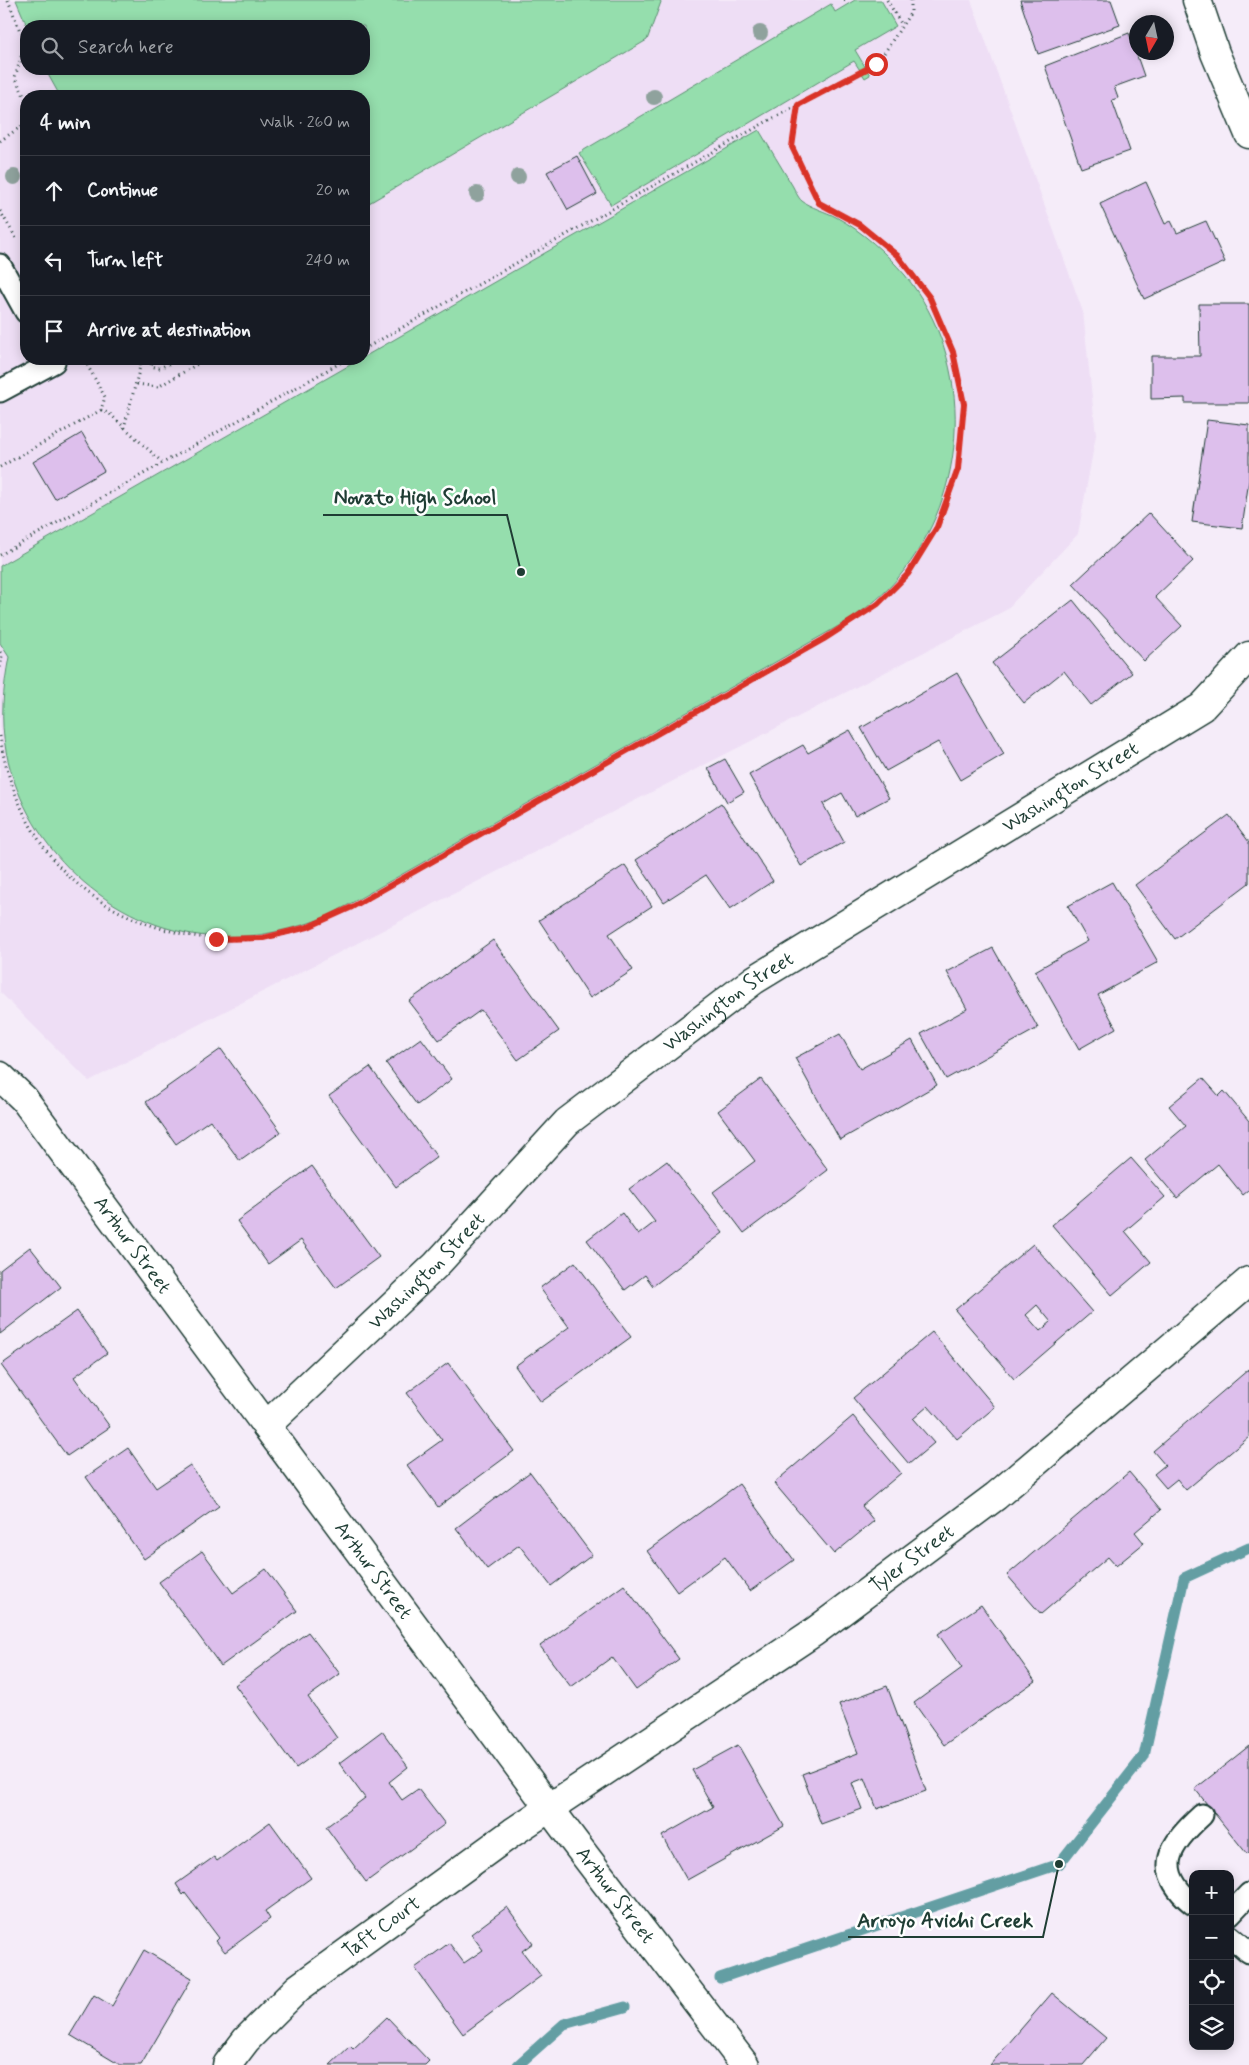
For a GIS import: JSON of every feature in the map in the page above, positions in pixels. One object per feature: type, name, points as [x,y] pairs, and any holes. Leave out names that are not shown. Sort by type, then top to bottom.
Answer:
[{"type":"street","points":[[1196,0],[1215,53],[1249,134]]},
{"type":"street","name":"Washington Street","points":[[267,1425],[436,1265],[567,1122],[754,980],[1202,707],[1249,656]]},
{"type":"street","name":"Arthur Street","points":[[0,1076],[24,1098],[573,1840],[746,2065]]},
{"type":"street","name":"Tyler Street","points":[[550,1807],[814,1632],[996,1496],[1249,1281]]},
{"type":"street","name":"Taft Court","points":[[227,2065],[246,2040],[298,1988],[550,1807]]},
{"type":"lane","points":[[0,265],[20,301]]},
{"type":"lane","points":[[0,391],[48,365]]},
{"type":"lane","points":[[1189,1901],[1180,1894],[1169,1874],[1170,1854],[1180,1835],[1202,1815]]},
{"type":"lane","points":[[1234,1910],[1249,1894]]},
{"type":"lane","points":[[1234,1939],[1249,1952]]},
{"type":"path","points":[[8,0],[20,31]]},
{"type":"path","points":[[887,0],[902,25]]},
{"type":"path","points":[[370,347],[798,105],[876,64],[911,12],[911,0]]},
{"type":"path","points":[[20,60],[15,77],[21,90]]},
{"type":"path","points":[[0,736],[12,785],[31,826],[72,880],[102,901],[134,919],[172,931],[216,939],[263,938],[308,927],[352,907],[815,644],[878,604],[908,574],[937,527],[958,469],[964,404],[953,352],[930,298],[898,256],[860,225],[819,203],[792,147],[798,105]]},
{"type":"path","points":[[0,141],[20,127]]},
{"type":"path","points":[[0,211],[18,242]]},
{"type":"path","points":[[0,467],[101,410],[105,397],[87,365]]},
{"type":"path","points":[[124,428],[141,365]]},
{"type":"path","points":[[151,365],[159,368],[166,365]]},
{"type":"path","points":[[137,384],[158,387],[196,365]]},
{"type":"path","points":[[0,555],[336,365]]},
{"type":"path","points":[[101,410],[110,414],[163,463]]},
{"type":"path","points":[[0,652],[2,656],[0,670]]},
{"type":"shaded area","points":[[0,0],[971,0],[1083,312],[1096,435],[1078,534],[1006,610],[89,1081],[0,992]]},
{"type":"green space","points":[[16,0],[660,0],[661,2],[647,40],[370,202],[370,90],[57,90],[48,75],[370,75],[370,20],[24,20]]},
{"type":"green space","points":[[855,0],[881,0],[896,26],[855,50],[870,75],[865,78],[854,61],[611,205],[579,153],[831,4],[835,12]]},
{"type":"green space","points":[[759,130],[801,200],[836,217],[855,229],[882,251],[905,275],[928,310],[944,348],[953,387],[955,428],[951,468],[939,507],[922,544],[893,584],[877,600],[853,618],[327,917],[289,929],[237,937],[185,933],[148,921],[114,904],[83,881],[56,854],[34,823],[17,788],[6,751],[3,728],[5,680],[9,657],[0,643],[0,566],[350,365],[370,365],[370,353]]},
{"type":"building","points":[[1020,0],[1111,0],[1120,25],[1038,54]]},
{"type":"building","points":[[1129,33],[1129,60],[1138,60],[1144,76],[1114,87],[1118,98],[1112,100],[1130,151],[1081,168],[1045,66]]},
{"type":"building","points":[[577,156],[597,194],[568,210],[547,172]]},
{"type":"building","points":[[1146,182],[1165,224],[1171,221],[1177,233],[1206,221],[1225,262],[1144,299],[1100,204]]},
{"type":"building","points":[[1199,304],[1249,304],[1249,403],[1185,403],[1185,398],[1151,399],[1151,356],[1200,356]]},
{"type":"building","points":[[1207,420],[1249,425],[1249,480],[1242,528],[1192,522]]},
{"type":"building","points":[[82,433],[104,471],[55,499],[33,462]]},
{"type":"building","points":[[1149,513],[1193,561],[1155,597],[1182,626],[1144,661],[1073,584]]},
{"type":"building","points":[[1073,600],[1132,673],[1091,705],[1064,671],[1024,703],[992,663]]},
{"type":"building","points":[[957,673],[1004,754],[960,780],[938,742],[886,771],[861,728]]},
{"type":"building","points":[[850,730],[889,798],[855,816],[842,793],[823,804],[844,842],[801,866],[749,775],[803,745],[808,753]]},
{"type":"building","points":[[725,759],[744,792],[727,802],[708,768]]},
{"type":"building","points":[[721,803],[773,881],[730,909],[706,875],[664,902],[636,860]]},
{"type":"building","points":[[1229,815],[1249,842],[1249,883],[1175,939],[1135,885]]},
{"type":"building","points":[[625,865],[652,906],[609,934],[633,970],[590,998],[539,920]]},
{"type":"building","points":[[1112,882],[1158,962],[1098,995],[1116,1028],[1079,1049],[1035,971],[1088,941],[1068,906]]},
{"type":"building","points":[[493,940],[559,1031],[518,1060],[481,1010],[439,1040],[409,1001]]},
{"type":"building","points":[[993,948],[1038,1028],[946,1079],[921,1034],[967,1009],[947,972]]},
{"type":"building","points":[[840,1034],[860,1069],[912,1040],[937,1085],[840,1140],[795,1058]]},
{"type":"building","points":[[421,1038],[452,1079],[417,1105],[386,1063]]},
{"type":"building","points":[[221,1049],[281,1132],[240,1161],[210,1120],[176,1144],[146,1102]]},
{"type":"building","points":[[370,1067],[437,1157],[396,1187],[329,1096]]},
{"type":"building","points":[[1203,1078],[1219,1096],[1224,1091],[1249,1121],[1249,1190],[1243,1195],[1218,1164],[1177,1198],[1145,1160],[1186,1126],[1169,1106]]},
{"type":"building","points":[[761,1079],[828,1170],[744,1233],[713,1192],[755,1161],[718,1111]]},
{"type":"building","points":[[1131,1158],[1165,1197],[1125,1231],[1151,1262],[1112,1295],[1052,1225]]},
{"type":"building","points":[[667,1161],[723,1233],[653,1286],[645,1275],[625,1290],[587,1240],[622,1213],[638,1235],[655,1222],[629,1189]]},
{"type":"building","points":[[312,1166],[379,1257],[336,1288],[301,1240],[268,1264],[237,1221]]},
{"type":"building","points":[[1033,1244],[1092,1312],[1014,1379],[955,1310]],"holes":[[[1037,1305],[1051,1322],[1040,1331],[1026,1315]]]},
{"type":"building","points":[[30,1247],[61,1287],[0,1334],[0,1270]]},
{"type":"building","points":[[575,1262],[631,1337],[541,1402],[515,1366],[569,1327],[540,1288]]},
{"type":"building","points":[[77,1311],[107,1353],[74,1377],[110,1427],[67,1456],[1,1365]]},
{"type":"building","points":[[932,1332],[995,1407],[957,1439],[928,1406],[913,1419],[934,1443],[909,1464],[853,1398]]},
{"type":"building","points":[[448,1363],[514,1451],[438,1507],[407,1465],[442,1440],[407,1393]]},
{"type":"building","points":[[1249,1369],[1249,1437],[1186,1490],[1177,1479],[1166,1488],[1154,1474],[1165,1465],[1153,1451]]},
{"type":"building","points":[[853,1416],[901,1473],[862,1506],[874,1521],[834,1554],[774,1483]]},
{"type":"building","points":[[128,1448],[156,1488],[190,1465],[219,1506],[144,1559],[86,1477]]},
{"type":"building","points":[[530,1472],[592,1555],[551,1586],[519,1545],[487,1569],[456,1528]]},
{"type":"building","points":[[1129,1472],[1161,1510],[1135,1532],[1144,1543],[1116,1566],[1108,1557],[1041,1614],[1007,1575]]},
{"type":"building","points":[[739,1484],[794,1560],[750,1591],[725,1557],[677,1592],[647,1551]]},
{"type":"building","points":[[202,1551],[233,1593],[266,1569],[297,1611],[221,1666],[159,1582]]},
{"type":"building","points":[[624,1585],[679,1659],[636,1690],[612,1657],[571,1687],[540,1646]]},
{"type":"building","points":[[981,1605],[1035,1681],[944,1745],[914,1703],[962,1668],[938,1634]]},
{"type":"building","points":[[308,1632],[340,1674],[308,1697],[337,1738],[296,1768],[235,1685]]},
{"type":"building","points":[[887,1686],[926,1791],[877,1809],[865,1778],[852,1783],[862,1809],[821,1824],[802,1774],[858,1753],[839,1704]]},
{"type":"building","points":[[382,1731],[408,1767],[389,1782],[402,1800],[418,1789],[445,1824],[366,1882],[326,1827],[365,1798],[339,1763]]},
{"type":"building","points":[[738,1745],[784,1826],[687,1880],[662,1836],[713,1807],[692,1770]]},
{"type":"building","points":[[1249,1746],[1249,1852],[1247,1854],[1195,1789]]},
{"type":"building","points":[[270,1822],[311,1878],[265,1911],[270,1919],[225,1952],[216,1941],[219,1938],[176,1884],[214,1857],[217,1861]]},
{"type":"building","points":[[507,1907],[533,1943],[522,1951],[541,1976],[463,2034],[415,1968],[449,1943],[464,1963],[483,1950],[471,1934]]},
{"type":"building","points":[[144,1950],[192,1978],[141,2065],[120,2065],[70,2035],[94,1995],[112,2006]]},
{"type":"building","points":[[1052,1993],[1106,2038],[1083,2065],[990,2065]]},
{"type":"building","points":[[387,2017],[429,2061],[425,2065],[330,2065],[350,2046],[353,2049]]},
{"type":"waterway","points":[[720,1978],[1059,1864],[1144,1756],[1184,1578],[1249,1548]]},
{"type":"waterway","points":[[518,2065],[564,2024],[625,2007]]},
{"type":"place","name":"Novato High School","points":[[521,572]]},
{"type":"place","name":"Arroyo Avichi Creek","points":[[1059,1864]]},
{"type":"route","points":[[216,939],[263,938],[308,927],[352,907],[824,639],[878,604],[908,574],[937,527],[958,469],[964,404],[953,352],[930,298],[898,256],[860,225],[819,203],[792,147],[798,105],[876,64]]}]
